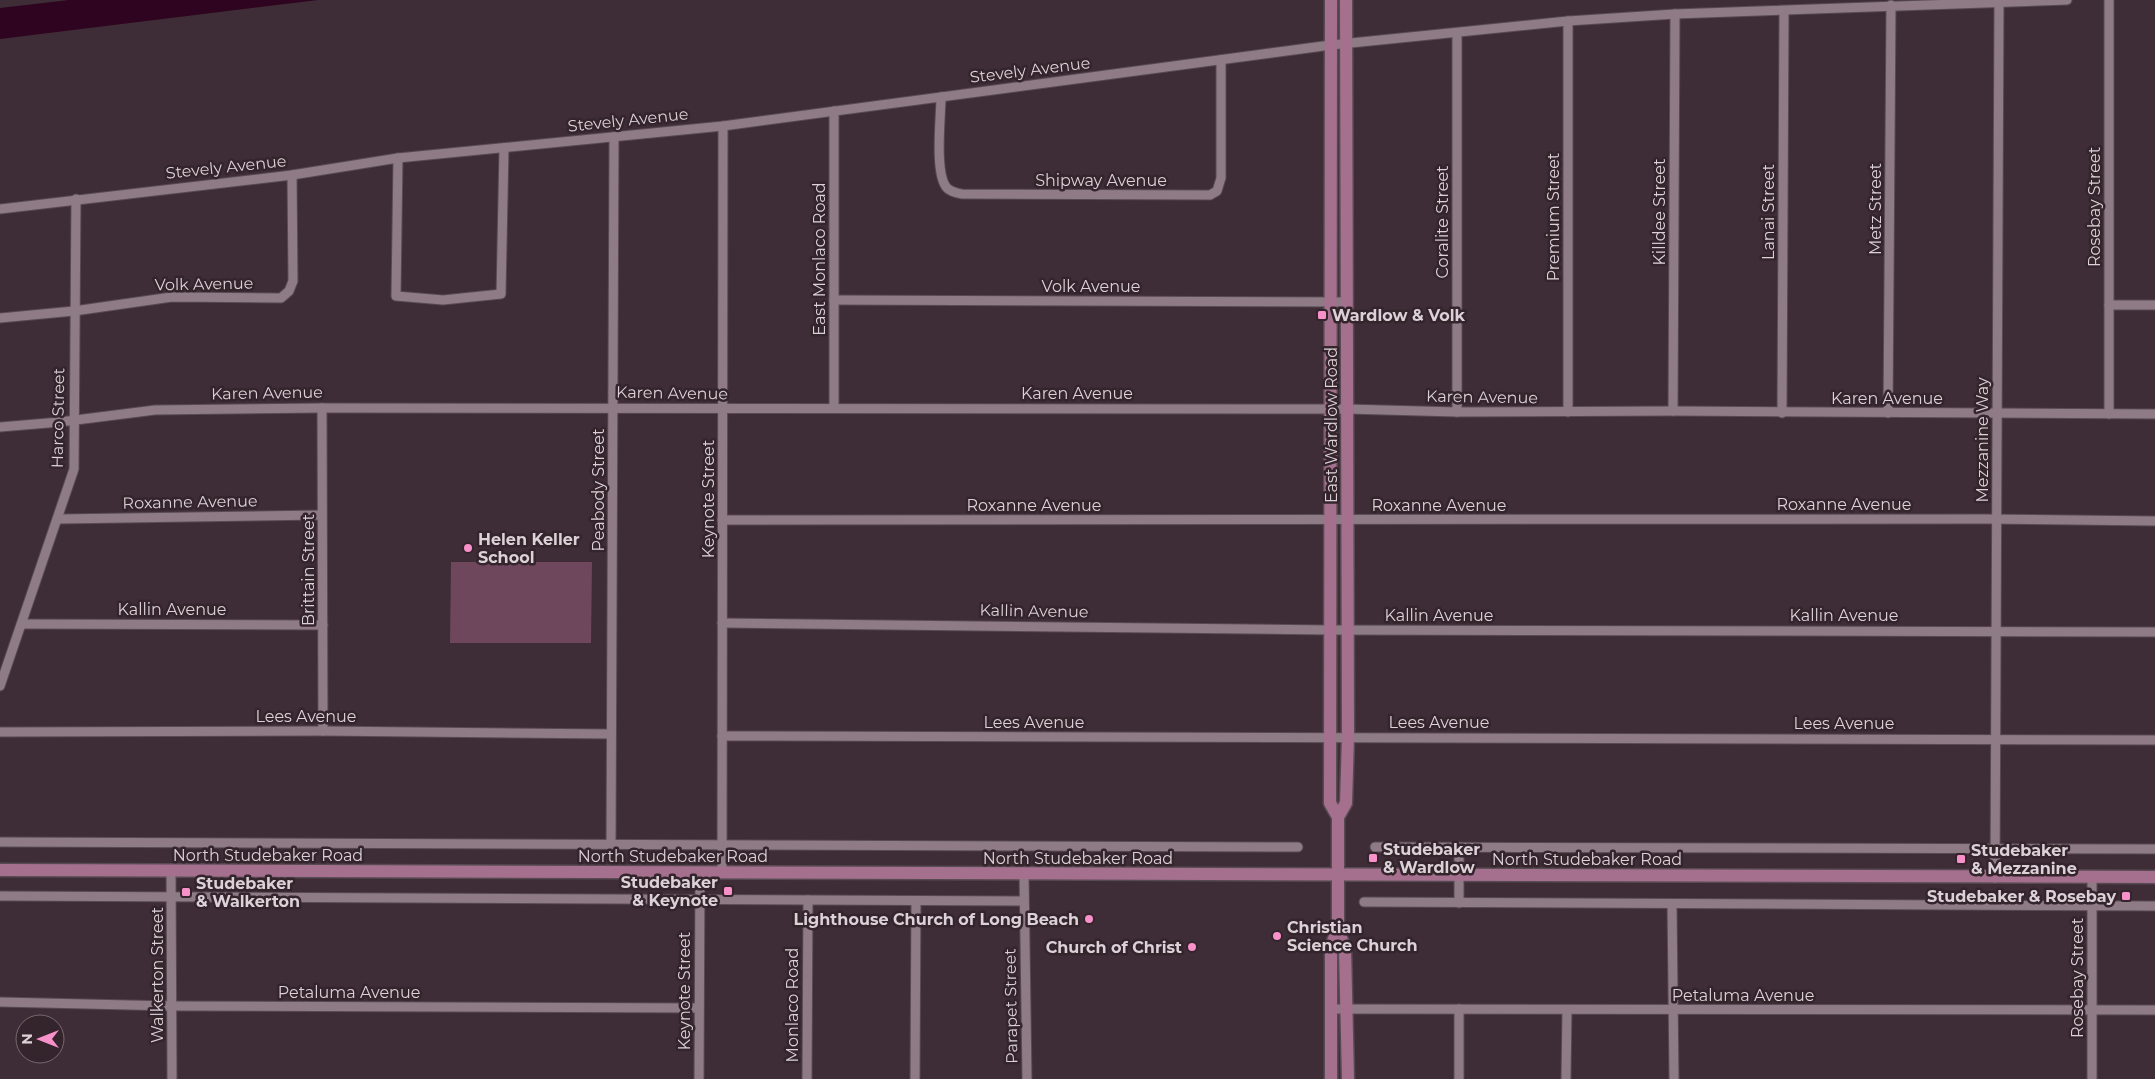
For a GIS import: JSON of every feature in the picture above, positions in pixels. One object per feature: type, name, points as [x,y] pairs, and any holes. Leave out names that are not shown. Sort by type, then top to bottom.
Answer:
[{"type":"main road","name":"East Wardlow Road","points":[[1332,0],[1330,803],[1338,817]]},
{"type":"main road","name":"East Wardlow Road","points":[[1346,0],[1348,737],[1346,803],[1338,817],[1338,930],[1345,949],[1348,1009],[1348,1079]]},
{"type":"main road","name":"North Studebaker Road","points":[[0,870],[2155,878]]},
{"type":"main road","name":"East Wardlow Road","points":[[1331,1079],[1331,946],[1338,930]]},
{"type":"street","name":"Stevely Avenue","points":[[0,210],[76,199],[292,175],[398,158],[723,126],[1332,45],[1568,21],[1675,14],[2067,0]]},
{"type":"street","name":"Rosebay Street","points":[[2109,0],[2109,414]]},
{"type":"street","name":"Mezzanine Way","points":[[1996,878],[1996,413],[1999,2]]},
{"type":"street","name":"Metz Street","points":[[1888,413],[1891,5]]},
{"type":"street","name":"Lanai Street","points":[[1782,413],[1784,11]]},
{"type":"street","name":"Killdee Street","points":[[1673,411],[1675,14]]},
{"type":"street","name":"Premium Street","points":[[1568,21],[1568,412]]},
{"type":"street","name":"Coralite Street","points":[[1457,33],[1457,412]]},
{"type":"street","name":"Shipway Avenue","points":[[941,97],[940,169],[947,187],[953,192],[971,194],[1210,195],[1216,191],[1221,178],[1221,60]]},
{"type":"street","name":"East Monlaco Road","points":[[834,111],[834,408]]},
{"type":"street","name":"Keynote Street","points":[[722,873],[723,126]]},
{"type":"street","name":"Peabody Street","points":[[611,844],[614,137]]},
{"type":"street","points":[[398,158],[396,296],[443,300],[501,294],[504,148]]},
{"type":"street","name":"Volk Avenue","points":[[0,318],[74,311],[172,297],[282,298],[289,291],[293,282],[292,175]]},
{"type":"street","name":"Harco Street","points":[[0,686],[74,469],[76,199]]},
{"type":"street","name":"Volk Avenue","points":[[834,300],[1347,302]]},
{"type":"street","points":[[2109,305],[2155,305]]},
{"type":"street","name":"Karen Avenue","points":[[0,427],[155,410],[322,408],[1347,409],[1457,412],[1673,411],[2155,414]]},
{"type":"street","name":"Brittain Street","points":[[322,408],[323,731]]},
{"type":"street","name":"Roxanne Avenue","points":[[58,519],[322,515]]},
{"type":"street","name":"Roxanne Avenue","points":[[722,520],[1997,519],[2155,521]]},
{"type":"street","name":"Kallin Avenue","points":[[722,623],[1331,630],[1997,630],[2155,632]]},
{"type":"street","name":"Kallin Avenue","points":[[22,624],[323,625]]},
{"type":"street","name":"Lees Avenue","points":[[0,732],[323,731],[611,734]]},
{"type":"street","name":"Lees Avenue","points":[[722,736],[2155,740]]},
{"type":"street","name":"North Studebaker Road","points":[[0,842],[1298,847]]},
{"type":"street","name":"North Studebaker Road","points":[[1376,847],[2155,849]]},
{"type":"street","points":[[1459,847],[1459,902]]},
{"type":"street","name":"Walkerton Street","points":[[171,871],[172,1079]]},
{"type":"street","name":"Keynote Street","points":[[699,1079],[700,873]]},
{"type":"street","name":"Parapet Street","points":[[1024,873],[1027,1079]]},
{"type":"street","name":"Rosebay Street","points":[[2092,878],[2092,1079]]},
{"type":"street","points":[[0,896],[1024,901]]},
{"type":"street","name":"Monlaco Road","points":[[807,1079],[808,900]]},
{"type":"street","points":[[915,1079],[916,901]]},
{"type":"street","points":[[1364,902],[2155,906]]},
{"type":"street","points":[[1672,904],[1674,1079]]},
{"type":"street","name":"Petaluma Avenue","points":[[0,1002],[172,1006],[699,1008]]},
{"type":"street","name":"Petaluma Avenue","points":[[1331,1009],[2155,1010]]},
{"type":"street","points":[[1458,1079],[1459,1009]]},
{"type":"street","points":[[1566,1079],[1567,1010]]},
{"type":"shaded area","points":[[69,0],[318,0],[0,39],[0,8]]},
{"type":"shaded area","points":[[451,562],[592,562],[591,643],[450,643]]},
{"type":"place","name":"Wardlow & Volk","points":[[1322,315]]},
{"type":"place","name":"Helen Keller School","points":[[468,548]]},
{"type":"place","name":"Studebaker & Wardlow","points":[[1373,858]]},
{"type":"place","name":"Studebaker & Mezzanine","points":[[1961,859]]},
{"type":"place","name":"Studebaker & Keynote","points":[[728,891]]},
{"type":"place","name":"Studebaker & Walkerton","points":[[186,892]]},
{"type":"place","name":"Studebaker & Rosebay","points":[[2126,896]]},
{"type":"place","name":"Lighthouse Church of Long Beach","points":[[1089,919]]},
{"type":"place","name":"Christian Science Church","points":[[1277,936]]},
{"type":"place","name":"Church of Christ","points":[[1192,947]]}]
